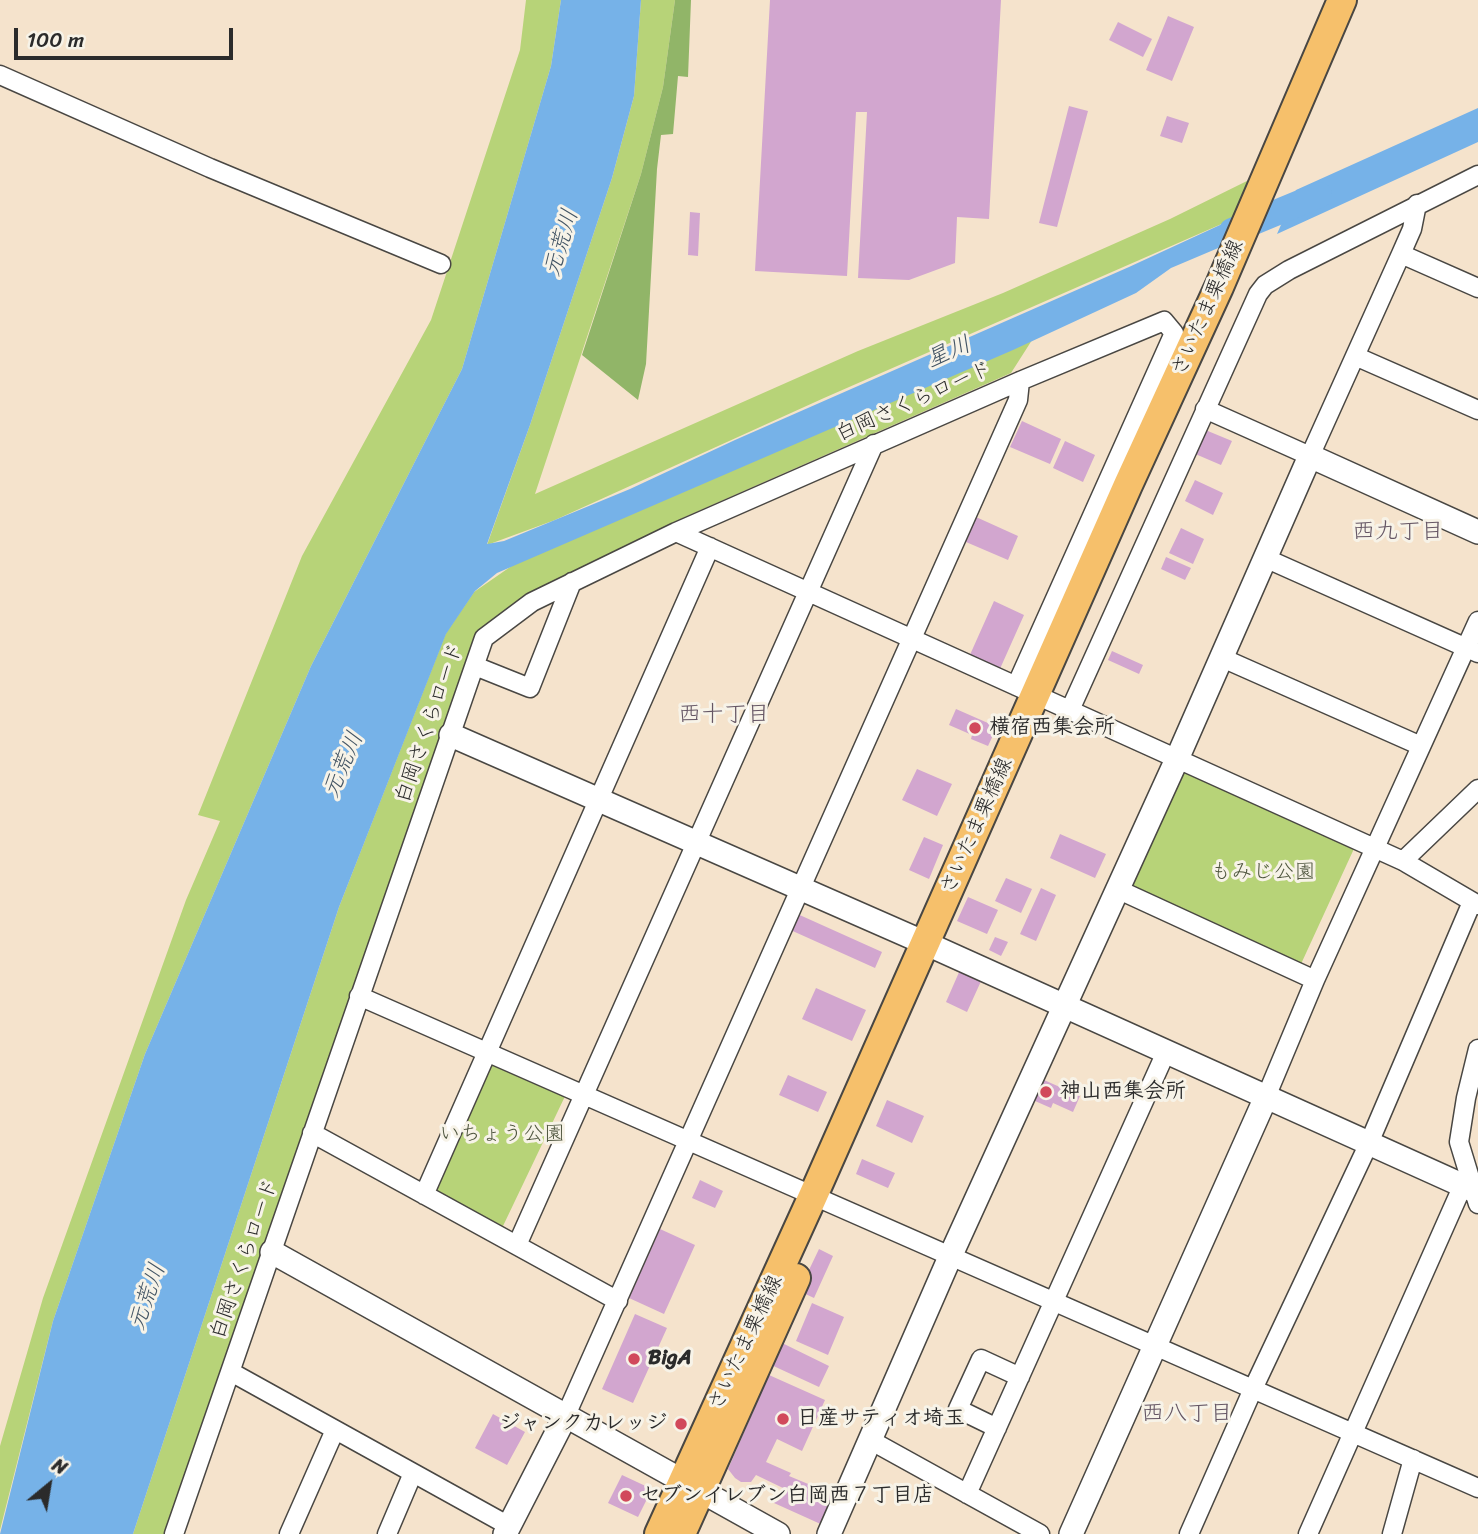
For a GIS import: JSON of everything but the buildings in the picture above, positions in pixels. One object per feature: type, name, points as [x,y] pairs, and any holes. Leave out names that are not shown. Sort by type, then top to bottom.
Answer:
[{"type":"main road","name":"さいたま栗橋線","points":[[659,1534],[692,1486],[1043,698],[1128,485],[1231,282],[1275,179],[1342,0]]},
{"type":"main road","name":"さいたま栗橋線","points":[[1275,179],[1363,0]]},
{"type":"main road","name":"さいたま栗橋線","points":[[681,1534],[692,1486]]},
{"type":"street","points":[[0,75],[210,168],[441,264]]},
{"type":"street","points":[[1043,698],[1205,409],[1258,294],[1265,285],[1289,270],[1478,175]]},
{"type":"street","points":[[829,1534],[950,1257],[1177,759],[1401,254],[1412,229],[1417,204]]},
{"type":"street","points":[[1401,254],[1478,288]]},
{"type":"street","name":"白岡さくらロード","points":[[174,1534],[484,638],[531,602],[676,532],[874,444],[1164,321],[1174,333],[1043,698]]},
{"type":"street","points":[[1355,356],[1478,410]]},
{"type":"street","points":[[231,1372],[414,1473],[507,1530],[566,1415],[618,1301],[687,1140],[1018,400],[1020,381]]},
{"type":"street","points":[[1205,409],[1478,532]]},
{"type":"street","points":[[517,1245],[874,444]]},
{"type":"street","points":[[676,532],[1403,861],[1475,903],[1369,1143],[1253,1389],[1189,1534]]},
{"type":"street","points":[[424,1195],[710,547]]},
{"type":"street","points":[[1265,558],[1472,650]]},
{"type":"street","points":[[475,666],[530,688],[572,582]]},
{"type":"street","points":[[1071,1534],[1421,746],[1472,650],[1478,621]]},
{"type":"street","points":[[1220,657],[1421,746]]},
{"type":"street","points":[[451,735],[931,946],[1369,1143],[1472,1193]]},
{"type":"street","points":[[1403,861],[1478,789]]},
{"type":"street","points":[[1117,889],[1315,980]]},
{"type":"street","points":[[359,996],[1478,1488]]},
{"type":"street","points":[[1308,1534],[1352,1432],[1472,1193],[1459,1142],[1478,1049]]},
{"type":"street","points":[[967,1494],[1166,1052]]},
{"type":"street","points":[[312,1133],[618,1301]]},
{"type":"street","points":[[272,1252],[778,1534]]},
{"type":"street","points":[[997,1428],[958,1409],[981,1359],[1020,1377]]},
{"type":"street","points":[[289,1534],[335,1430]]},
{"type":"street","points":[[870,1440],[1040,1534]]},
{"type":"street","points":[[1392,1534],[1413,1459]]},
{"type":"street","points":[[387,1534],[414,1473]]},
{"type":"green space","points":[[526,0],[561,0],[551,66],[462,369],[311,666],[145,1054],[53,1321],[0,1530],[0,1446],[43,1298],[186,900],[220,821],[198,815],[302,556],[431,320],[520,50]]},
{"type":"green space","points":[[641,0],[675,0],[663,87],[641,174],[535,494],[858,351],[1003,293],[1170,219],[1253,178],[1233,219],[824,398],[555,520],[487,545],[612,178],[634,96]]},
{"type":"green space","points":[[675,0],[691,0],[688,77],[678,76],[673,134],[661,135],[646,364],[638,400],[582,355],[641,174],[663,87]]},
{"type":"green space","points":[[1034,337],[1011,373],[687,516],[532,592],[479,635],[165,1534],[133,1534],[339,907],[446,633],[474,592],[513,565]]},
{"type":"green space","name":"もみじ公園","points":[[1178,767],[1358,840],[1301,964],[1130,886]]},
{"type":"green space","name":"いちょう公園","points":[[493,1058],[568,1090],[503,1226],[433,1190]]},
{"type":"water","name":"元荒川","points":[[561,0],[641,0],[634,96],[612,178],[530,425],[487,544],[504,541],[630,489],[1233,219],[1223,246],[1171,268],[1136,293],[1013,350],[497,573],[475,591],[446,634],[339,907],[133,1534],[0,1534],[53,1321],[145,1054],[311,666],[462,369],[551,66]]},
{"type":"water","points":[[1478,108],[1478,142],[1277,234],[1296,190]]},
{"type":"waterway","name":"星川","points":[[1232,231],[1319,195]]},
{"type":"place","name":"横宿西集会所","points":[[975,728]]},
{"type":"place","name":"神山西集会所","points":[[1046,1092]]},
{"type":"place","name":"BigA","points":[[634,1359]]},
{"type":"place","name":"日産サティオ埼玉","points":[[783,1419]]},
{"type":"place","name":"ジャンクカレッジ","points":[[681,1424]]},
{"type":"place","name":"セブンイレブン白岡西７丁目店","points":[[626,1496]]},
{"type":"district","name":"西九丁目","points":[[1398,532]]},
{"type":"district","name":"西十丁目","points":[[724,715]]},
{"type":"district","name":"西八丁目","points":[[1187,1414]]}]
